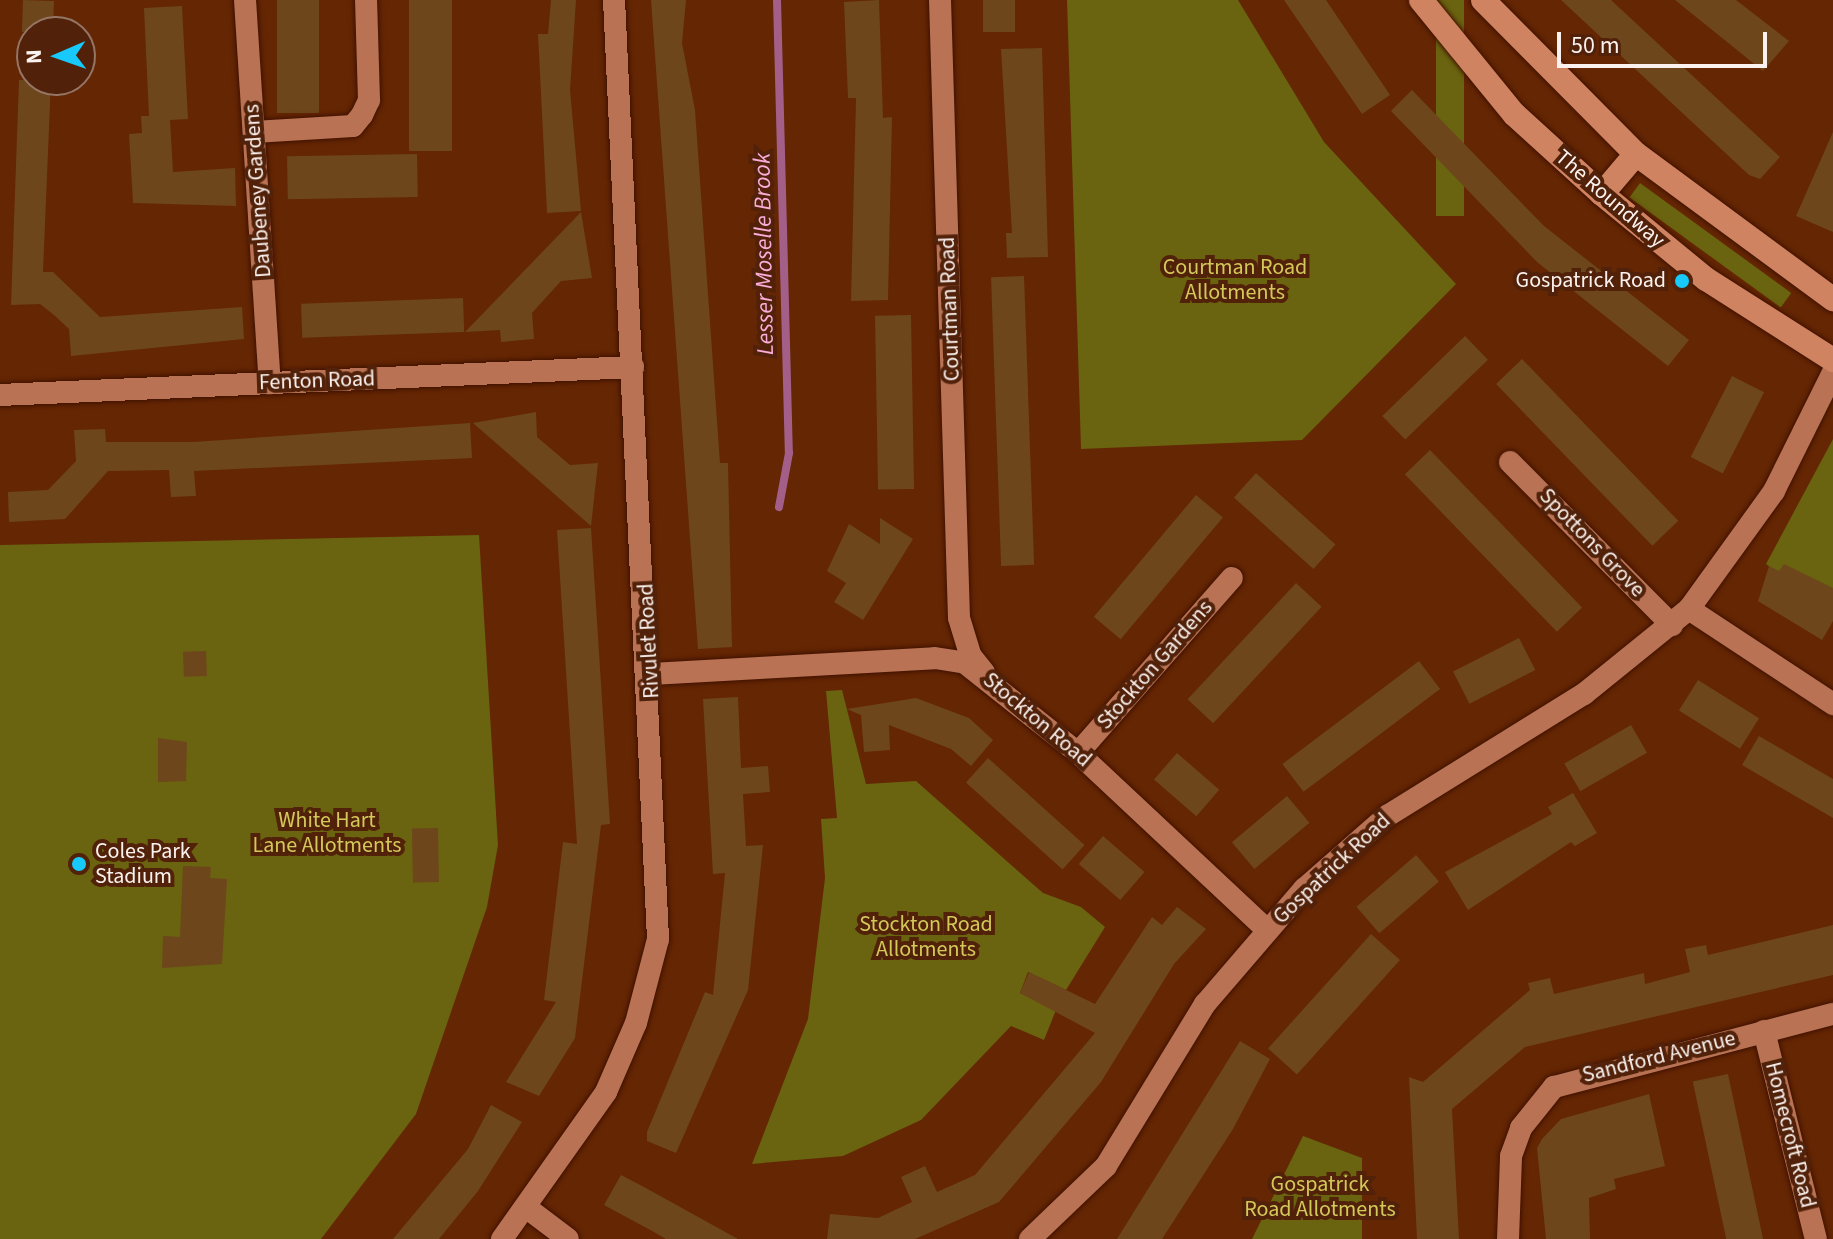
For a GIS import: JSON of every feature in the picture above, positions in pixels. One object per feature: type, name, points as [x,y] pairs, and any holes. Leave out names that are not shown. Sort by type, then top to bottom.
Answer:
[{"type":"main road","name":"The Roundway","points":[[1421,0],[1514,114],[1602,194],[1706,279],[1833,360]]},
{"type":"main road","points":[[1483,0],[1636,154],[1833,299]]},
{"type":"main road","points":[[1602,194],[1636,154]]},
{"type":"street","name":"Daubeney Gardens","points":[[245,0],[270,383]]},
{"type":"street","points":[[254,132],[353,126],[369,100],[366,0]]},
{"type":"street","name":"Rivulet Road","points":[[502,1239],[527,1208],[606,1092],[652,970],[661,907],[614,0]]},
{"type":"street","name":"Courtman Road","points":[[940,0],[959,618],[970,655],[986,675]]},
{"type":"street","name":"Fenton Road","points":[[0,395],[633,367]]},
{"type":"street","name":"Gospatrick Road","points":[[1030,1239],[1106,1166],[1205,1004],[1267,930],[1387,816],[1584,694],[1689,609],[1756,520],[1833,372]]},
{"type":"street","name":"Spottons Grove","points":[[1510,462],[1672,625]]},
{"type":"street","name":"Stockton Gardens","points":[[1078,753],[1232,578]]},
{"type":"street","points":[[1689,609],[1833,704]]},
{"type":"street","name":"Courtman Road","points":[[935,658],[949,651],[959,618]]},
{"type":"street","name":"Stockton Road","points":[[651,674],[935,658],[986,675],[1078,753],[1267,930]]},
{"type":"street","name":"Sandford Avenue","points":[[1508,1239],[1511,1156],[1521,1128],[1554,1087],[1833,1014]]},
{"type":"street","name":"Homecroft Road","points":[[1764,1031],[1816,1239]]},
{"type":"street","points":[[527,1208],[568,1239]]},
{"type":"green space","name":"Courtman Road Allotments","points":[[1067,0],[1238,0],[1324,142],[1456,284],[1302,440],[1081,449]]},
{"type":"green space","points":[[1436,0],[1464,0],[1464,216],[1436,216]]},
{"type":"green space","points":[[1640,183],[1791,293],[1781,307],[1629,198]]},
{"type":"green space","points":[[1833,439],[1833,616],[1766,564]]},
{"type":"green space","name":"White Hart Lane Allotments","points":[[479,535],[498,845],[487,907],[416,1114],[321,1239],[0,1239],[0,545]]},
{"type":"green space","name":"Stockton Road Allotments","points":[[842,690],[866,784],[916,781],[1043,893],[1081,907],[1105,927],[1066,990],[1028,972],[1020,993],[1056,1010],[1044,1040],[1011,1026],[921,1120],[843,1156],[752,1164],[808,1019],[825,878],[821,819],[837,818],[826,691]]},
{"type":"green space","name":"Gospatrick Road Allotments","points":[[1303,1136],[1362,1158],[1362,1239],[1252,1239]]},
{"type":"building","points":[[23,0],[54,1],[53,16],[22,16]]},
{"type":"building","points":[[277,0],[319,0],[319,113],[277,113]]},
{"type":"building","points":[[409,0],[452,0],[452,151],[409,151]]},
{"type":"building","points":[[551,0],[576,0],[570,90],[581,211],[547,213],[538,34],[548,34]]},
{"type":"building","points":[[651,0],[686,0],[682,43],[695,110],[720,463],[728,463],[732,647],[698,649]]},
{"type":"building","points":[[879,0],[883,118],[892,117],[888,300],[851,301],[856,98],[848,98],[844,2]]},
{"type":"building","points":[[983,0],[1015,0],[1015,32],[983,32]]},
{"type":"building","points":[[1284,0],[1326,0],[1390,95],[1362,114]]},
{"type":"building","points":[[1561,0],[1611,0],[1780,157],[1760,179],[1749,175]]},
{"type":"building","points":[[1675,0],[1736,0],[1789,41],[1763,71]]},
{"type":"building","points":[[182,6],[188,119],[170,120],[173,172],[235,168],[236,206],[133,203],[129,134],[142,133],[141,116],[149,116],[144,8]]},
{"type":"building","points":[[1042,48],[1048,257],[1007,258],[1006,233],[1012,233],[1001,49]]},
{"type":"building","points":[[1412,90],[1544,226],[1689,340],[1668,366],[1537,262],[1391,111]]},
{"type":"building","points":[[18,96],[50,96],[43,272],[53,272],[100,317],[242,307],[244,339],[71,356],[69,329],[54,315],[40,304],[11,305]]},
{"type":"building","points":[[1833,132],[1833,232],[1796,216]]},
{"type":"building","points":[[417,154],[418,197],[288,199],[287,156]]},
{"type":"building","points":[[581,212],[592,278],[561,281],[532,313],[534,339],[501,342],[500,330],[465,332]]},
{"type":"building","points":[[1024,276],[1034,565],[1001,566],[991,277]]},
{"type":"building","points":[[463,298],[464,332],[302,338],[301,304]]},
{"type":"building","points":[[911,315],[914,489],[878,490],[875,316]]},
{"type":"building","points":[[1465,336],[1488,360],[1405,440],[1382,416]]},
{"type":"building","points":[[1522,359],[1678,521],[1652,546],[1496,384]]},
{"type":"building","points":[[1732,376],[1764,392],[1723,473],[1691,457]]},
{"type":"building","points":[[536,412],[537,437],[570,465],[598,463],[591,526],[473,423]]},
{"type":"building","points":[[470,423],[472,458],[194,471],[196,496],[171,497],[169,470],[108,471],[65,519],[9,522],[8,492],[48,490],[76,461],[74,430],[105,429],[106,442],[193,442]]},
{"type":"building","points":[[1430,450],[1582,608],[1557,632],[1405,474]]},
{"type":"building","points":[[1256,473],[1336,545],[1313,569],[1234,498]]},
{"type":"building","points":[[1196,495],[1223,517],[1121,639],[1094,617]]},
{"type":"building","points":[[880,518],[913,539],[863,620],[834,602],[846,583],[827,571],[849,524],[880,544]]},
{"type":"building","points":[[591,528],[610,824],[601,825],[575,1038],[539,1096],[506,1082],[556,1002],[544,1000],[563,842],[577,844],[557,530]]},
{"type":"building","points":[[1784,564],[1833,588],[1833,621],[1822,640],[1758,601],[1769,566],[1779,571]]},
{"type":"building","points":[[1296,583],[1322,607],[1213,723],[1188,699]]},
{"type":"building","points":[[1519,638],[1535,670],[1469,704],[1453,672]]},
{"type":"building","points":[[206,651],[207,676],[184,677],[183,652]]},
{"type":"building","points":[[1419,661],[1440,689],[1303,792],[1282,764]]},
{"type":"building","points":[[1698,680],[1759,718],[1740,749],[1679,711]]},
{"type":"building","points":[[738,697],[741,768],[768,766],[770,792],[743,794],[746,846],[763,845],[748,990],[676,1153],[647,1141],[647,1132],[705,992],[713,995],[725,873],[713,874],[703,699]]},
{"type":"building","points":[[916,698],[969,718],[993,740],[971,766],[951,749],[889,725],[890,750],[864,752],[861,715],[847,709]]},
{"type":"building","points":[[1631,725],[1647,753],[1580,791],[1564,764]]},
{"type":"building","points":[[1759,736],[1833,779],[1833,818],[1742,765]]},
{"type":"building","points":[[158,738],[187,742],[186,781],[158,782]]},
{"type":"building","points":[[1177,753],[1219,790],[1196,816],[1154,779]]},
{"type":"building","points":[[988,758],[1085,845],[1063,870],[966,783]]},
{"type":"building","points":[[1573,793],[1597,833],[1575,846],[1571,842],[1468,910],[1445,872],[1552,814],[1548,807]]},
{"type":"building","points":[[1287,796],[1309,823],[1254,869],[1232,842]]},
{"type":"building","points":[[412,828],[438,828],[439,882],[413,882]]},
{"type":"building","points":[[1103,836],[1145,872],[1120,900],[1079,864]]},
{"type":"building","points":[[1416,855],[1439,881],[1379,933],[1356,907]]},
{"type":"building","points":[[183,866],[211,867],[210,878],[227,879],[222,964],[162,968],[163,936],[180,937]]},
{"type":"building","points":[[1177,907],[1206,929],[1174,964],[1101,1082],[999,1202],[915,1239],[827,1239],[830,1214],[878,1218],[912,1202],[901,1177],[925,1166],[937,1192],[975,1175],[1095,1033],[1020,993],[1029,972],[1095,1004],[1152,917],[1162,925]]},
{"type":"building","points":[[1833,925],[1833,975],[1525,1047],[1452,1109],[1459,1239],[1417,1239],[1409,1077],[1423,1082],[1530,990],[1528,983],[1550,978],[1554,994],[1644,973],[1645,984],[1690,972],[1685,949],[1706,945],[1708,955]]},
{"type":"building","points":[[1371,934],[1400,960],[1297,1075],[1268,1048]]},
{"type":"building","points":[[1240,1041],[1270,1059],[1233,1129],[1162,1239],[1117,1239]]},
{"type":"building","points":[[1728,1074],[1763,1239],[1726,1239],[1693,1081]]},
{"type":"building","points":[[1649,1094],[1665,1166],[1614,1179],[1616,1189],[1589,1198],[1590,1239],[1546,1239],[1537,1148],[1542,1139],[1561,1119]]},
{"type":"building","points":[[491,1105],[522,1122],[478,1191],[439,1239],[393,1239],[468,1149]]},
{"type":"building","points":[[621,1175],[738,1239],[666,1239],[604,1205]]},
{"type":"waterway","name":"Lesser Moselle Brook","points":[[777,0],[789,453],[779,507]]},
{"type":"place","name":"Gospatrick Road","points":[[1682,281]]},
{"type":"place","name":"Coles Park Stadium","points":[[79,864]]}]
